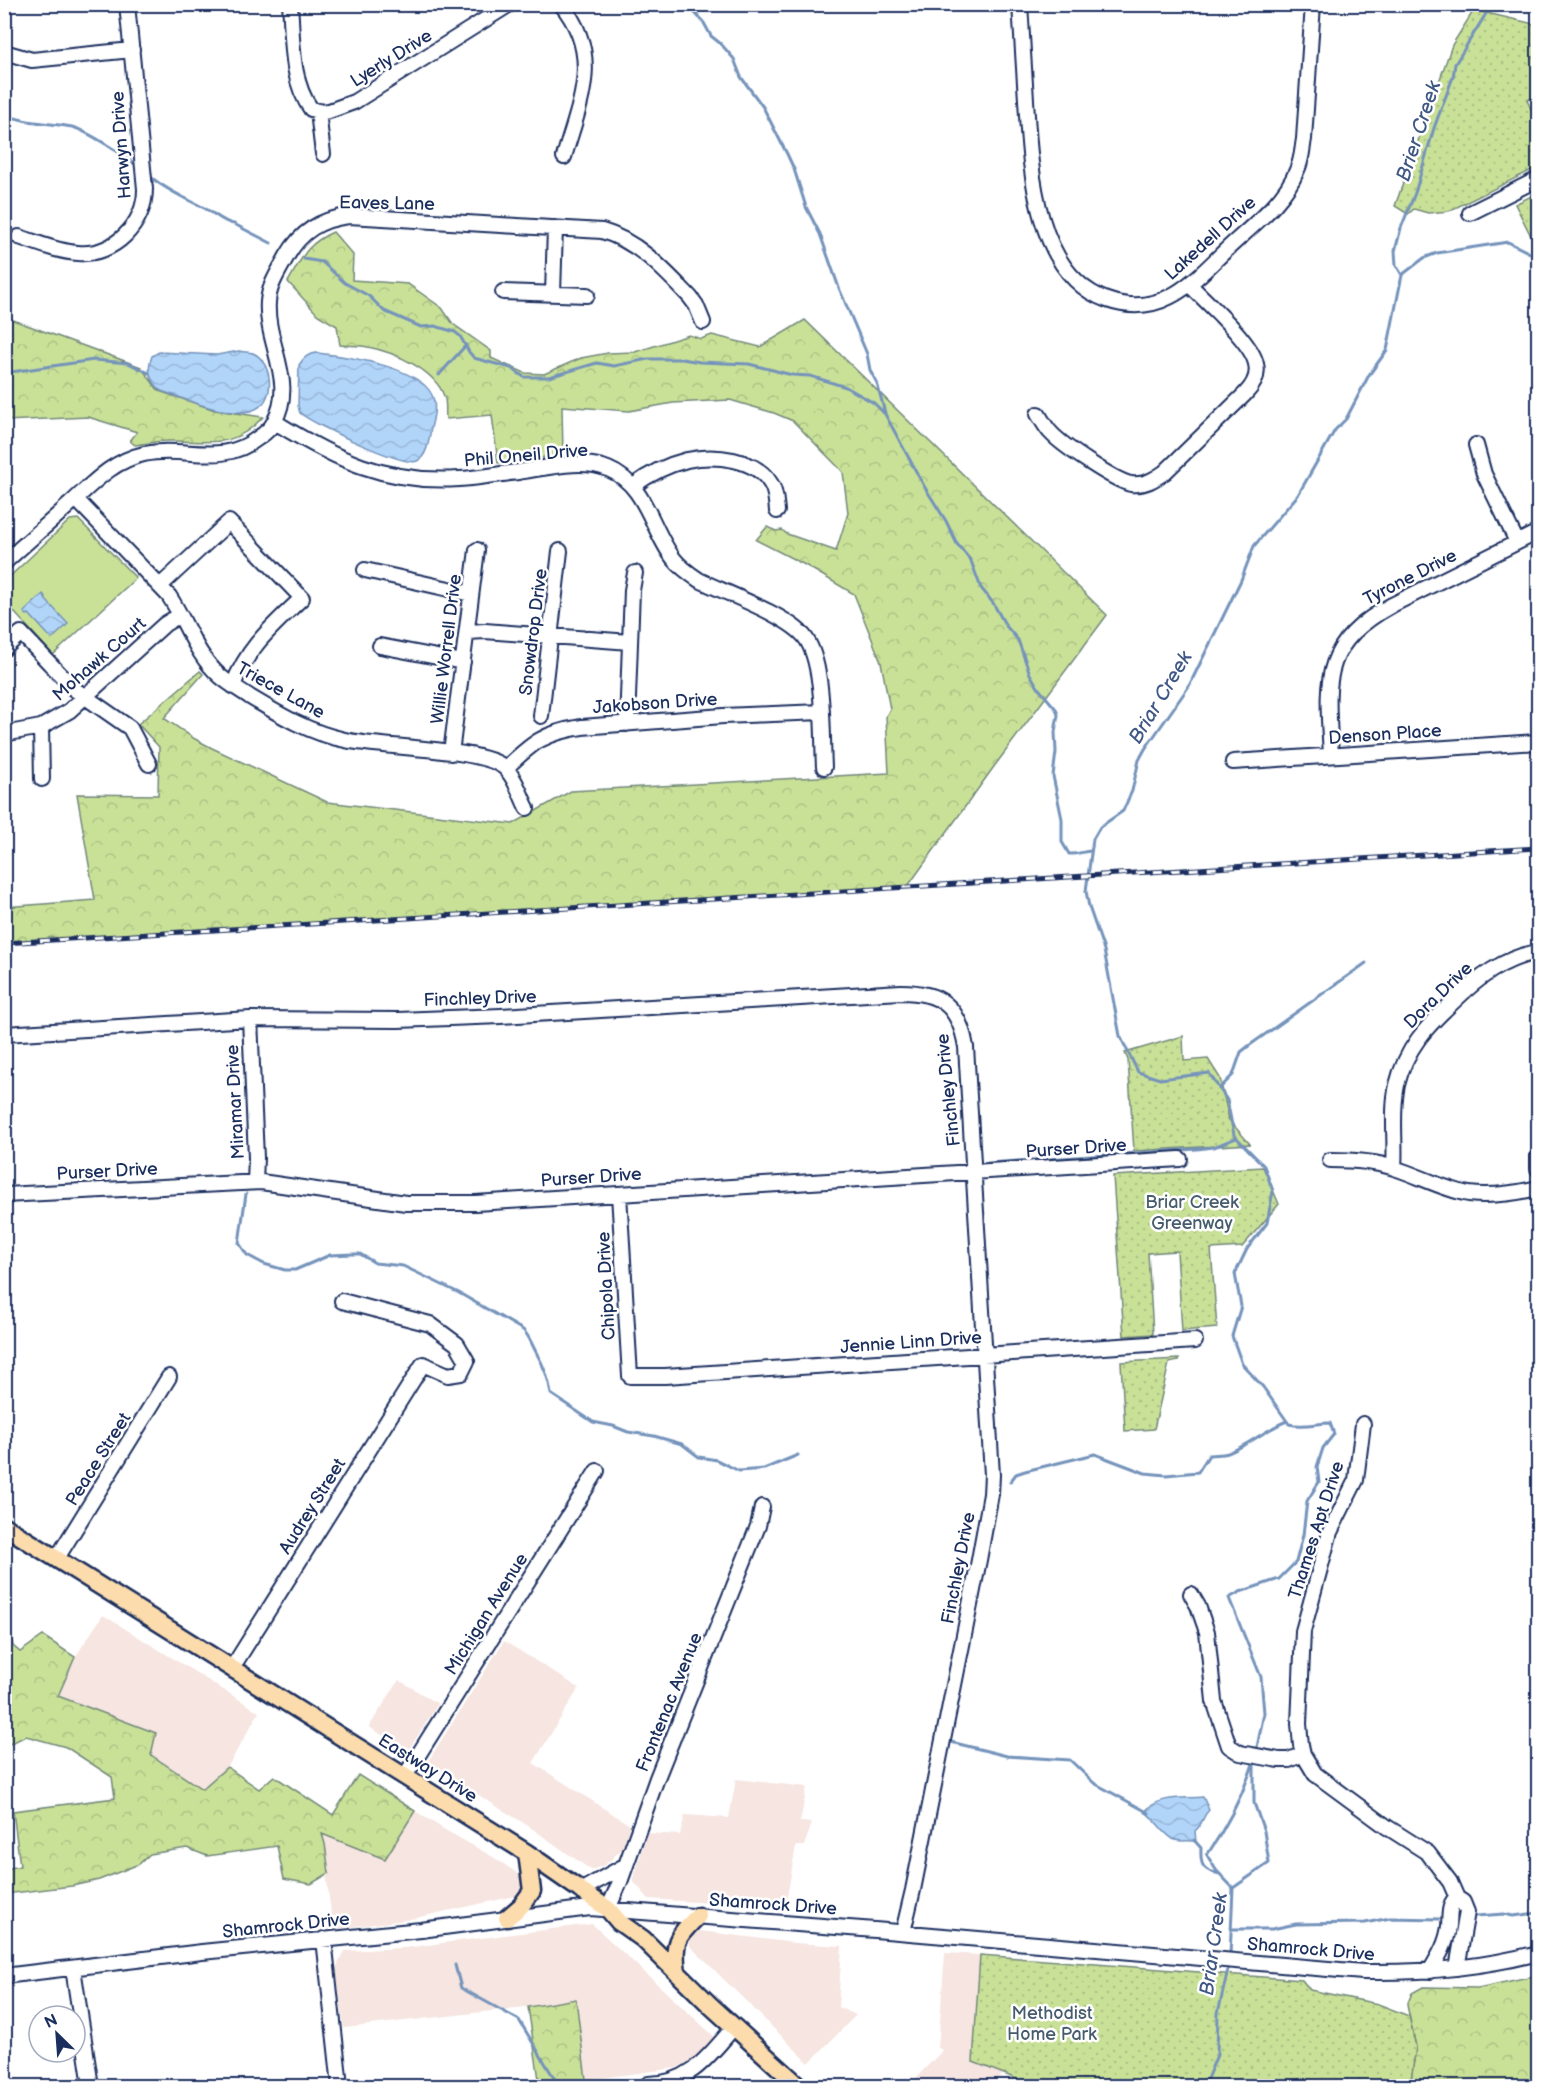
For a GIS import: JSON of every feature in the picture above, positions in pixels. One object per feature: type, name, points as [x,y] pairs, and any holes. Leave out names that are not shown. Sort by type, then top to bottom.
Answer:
[{"type":"main road","name":"Eastway Drive","points":[[4,1526],[527,1853],[608,1910],[643,1939],[799,2086]]},
{"type":"main road","points":[[507,1918],[521,1906],[532,1891],[527,1853]]},
{"type":"main road","points":[[677,1972],[674,1950],[682,1931],[698,1916]]},
{"type":"street","name":"Harwyn Drive","points":[[19,237],[65,251],[87,253],[104,250],[116,243],[128,234],[139,218],[144,206],[145,189],[127,4]]},
{"type":"street","points":[[290,4],[300,85],[311,109],[318,112],[323,154]]},
{"type":"street","name":"Lyerly Drive","points":[[318,112],[329,111],[354,102],[510,4]]},
{"type":"street","points":[[561,4],[577,29],[585,59],[582,92],[564,157]]},
{"type":"street","name":"Lakedell Drive","points":[[1020,4],[1029,146],[1037,201],[1048,238],[1073,277],[1087,290],[1115,303],[1146,304],[1167,299],[1190,285],[1271,207],[1284,193],[1299,168],[1305,129],[1313,4]]},
{"type":"street","points":[[4,52],[32,60],[132,50]]},
{"type":"street","points":[[1470,213],[1539,179]]},
{"type":"street","name":"Eaves Lane","points":[[275,422],[283,390],[281,368],[270,322],[268,303],[270,291],[294,244],[313,227],[325,221],[349,216],[602,231],[636,246],[690,297],[703,322]]},
{"type":"street","points":[[553,294],[555,228]]},
{"type":"street","points":[[1038,414],[1050,432],[1064,445],[1123,482],[1135,484],[1148,482],[1165,472],[1245,394],[1254,382],[1257,372],[1256,362],[1242,340],[1190,285]]},
{"type":"street","points":[[503,292],[587,295]]},
{"type":"street","points":[[4,562],[112,467],[143,454],[158,452],[207,455],[237,451],[252,444],[275,422]]},
{"type":"street","name":"Phil Oneil Drive","points":[[275,422],[346,461],[393,476],[433,480],[459,479],[575,465],[595,465],[620,475],[633,486],[642,499],[674,559],[687,572],[782,620],[805,638],[813,651],[818,668],[824,767]]},
{"type":"street","points":[[1476,445],[1484,474],[1517,542]]},
{"type":"street","points":[[633,486],[659,470],[686,460],[723,458],[750,466],[763,475],[774,490],[777,511]]},
{"type":"street","name":"Triece Lane","points":[[76,499],[169,596],[203,657],[216,673],[233,686],[292,721],[327,735],[391,747],[484,757],[506,768]]},
{"type":"street","points":[[160,586],[229,522],[302,598],[253,645],[241,665],[233,686]]},
{"type":"street","name":"Tyrone Drive","points":[[1330,755],[1328,686],[1332,666],[1340,650],[1356,629],[1368,618],[1392,605],[1539,532]]},
{"type":"street","name":"Willie Worrell Drive","points":[[451,753],[477,550]]},
{"type":"street","name":"Snowdrop Drive","points":[[541,716],[560,551]]},
{"type":"street","points":[[365,570],[471,594]]},
{"type":"street","points":[[627,724],[635,573]]},
{"type":"street","name":"Mohawk Court","points":[[4,734],[41,727],[69,711],[165,624],[180,615]]},
{"type":"street","points":[[468,632],[485,631],[630,642]]},
{"type":"street","points":[[4,649],[21,633],[74,689],[130,728],[149,764]]},
{"type":"street","points":[[380,646],[463,662]]},
{"type":"street","name":"Jakobson Drive","points":[[506,768],[530,746],[551,733],[582,727],[723,716],[821,712]]},
{"type":"street","points":[[41,727],[42,779]]},
{"type":"street","name":"Denson Place","points":[[1233,762],[1539,742]]},
{"type":"street","points":[[506,768],[527,808]]},
{"type":"street","name":"Dora Drive","points":[[1394,1168],[1395,1093],[1413,1045],[1426,1027],[1474,982],[1510,960],[1539,952]]},
{"type":"street","name":"Finchley Drive","points":[[4,1034],[250,1019],[444,1018],[901,992],[928,994],[947,1004],[957,1017],[964,1035],[992,1475],[916,1879],[903,1932]]},
{"type":"street","name":"Miramar Drive","points":[[250,1019],[255,1182]]},
{"type":"street","points":[[1539,1156],[1539,1169]]},
{"type":"street","name":"Purser Drive","points":[[4,1195],[255,1182],[406,1203],[440,1204],[1180,1160]]},
{"type":"street","points":[[1330,1160],[1351,1160],[1394,1168],[1434,1185],[1467,1193],[1505,1194],[1539,1188]]},
{"type":"street","name":"Chipola Drive","points":[[619,1194],[630,1376]]},
{"type":"street","name":"Audrey Street","points":[[232,1668],[423,1364],[448,1375],[461,1373],[467,1361],[457,1344],[430,1324],[342,1301]]},
{"type":"street","name":"Jennie Linn Drive","points":[[630,1376],[665,1376],[1195,1341]]},
{"type":"street","name":"Peace Street","points":[[57,1558],[169,1377]]},
{"type":"street","name":"Thames Apt Drive","points":[[1363,1424],[1356,1480],[1330,1532],[1304,1631],[1299,1724],[1303,1754],[1315,1774],[1387,1827],[1428,1853],[1450,1881],[1457,1898],[1463,1902],[1467,1912],[1456,1968]]},
{"type":"street","name":"Michigan Avenue","points":[[405,1776],[597,1471]]},
{"type":"street","name":"Frontenac Avenue","points":[[608,1910],[661,1768],[758,1526],[762,1507]]},
{"type":"street","points":[[1191,1594],[1207,1632],[1214,1701],[1225,1738],[1233,1750],[1284,1761],[1303,1754]]},
{"type":"street","points":[[580,1891],[626,1865]]},
{"type":"street","points":[[1430,1971],[1444,1946],[1450,1908],[1457,1898]]},
{"type":"street","name":"Shamrock Drive","points":[[4,1976],[590,1908],[903,1932],[1363,1972],[1430,1971],[1499,1962],[1539,1953]]},
{"type":"street","points":[[324,1939],[340,2086]]},
{"type":"street","points":[[73,1968],[91,2086]]},
{"type":"street","points":[[648,2084],[662,2084],[676,2080],[692,2071],[734,2027]]},
{"type":"shaded area","points":[[103,1615],[259,1712],[212,1794],[33,1721]]},
{"type":"shaded area","points":[[504,1641],[579,1688],[533,1763],[630,1825],[622,1849],[605,1865],[591,1870],[530,1827],[427,1763]]},
{"type":"shaded area","points":[[399,1680],[438,1704],[408,1751],[369,1727]]},
{"type":"shaded area","points":[[736,1779],[807,1787],[800,1822],[812,1823],[804,1846],[796,1846],[785,1908],[649,1899],[633,1881],[647,1833],[680,1835],[685,1815],[729,1818]]},
{"type":"shaded area","points":[[415,1811],[523,1877],[519,1895],[406,1920],[333,1929],[321,1833],[385,1859]]},
{"type":"shaded area","points":[[592,1924],[718,2040],[700,2056],[676,2068],[586,2080],[576,1999],[551,2004],[344,2028],[336,1968],[345,1951],[404,1948]]},
{"type":"shaded area","points":[[694,1932],[794,1943],[842,1946],[838,2007],[856,2015],[809,2063],[690,1946],[690,1937]]},
{"type":"shaded area","points":[[945,1953],[980,1955],[973,2062],[1003,2074],[990,2086],[908,2086],[943,2050],[938,2048]]},
{"type":"green space","points":[[1474,10],[1538,25],[1538,96],[1527,100],[1538,125],[1538,167],[1449,211],[1428,213],[1414,209],[1408,214],[1395,206],[1452,45]]},
{"type":"green space","points":[[1538,193],[1538,250],[1515,204]]},
{"type":"green space","points":[[333,232],[353,255],[352,280],[408,284],[442,308],[453,324],[491,351],[491,358],[525,373],[544,374],[581,358],[608,353],[635,352],[689,335],[701,339],[712,335],[760,347],[805,320],[1107,615],[908,886],[5,942],[5,907],[95,900],[77,794],[158,795],[159,747],[138,724],[200,671],[203,674],[164,718],[212,748],[327,802],[513,824],[571,791],[889,773],[886,716],[890,709],[881,662],[854,594],[756,540],[767,527],[776,531],[782,530],[787,534],[836,551],[848,513],[843,472],[793,421],[730,400],[673,403],[629,411],[562,406],[563,455],[498,463],[492,415],[446,419],[444,396],[432,378],[423,370],[378,349],[340,345],[337,326],[318,315],[288,282],[311,247]]},
{"type":"green space","points":[[5,317],[141,367],[159,391],[215,410],[263,417],[252,428],[230,439],[207,442],[163,441],[135,445],[130,441],[137,432],[88,417],[5,421]]},
{"type":"green space","points":[[78,519],[136,578],[53,655],[5,602],[5,581],[70,520]]},
{"type":"green space","name":"Briar Creek Greenway","points":[[1183,1036],[1184,1061],[1208,1059],[1220,1078],[1229,1120],[1250,1144],[1134,1151],[1128,1060],[1125,1053]]},
{"type":"green space","name":"Briar Creek Greenway","points":[[1263,1167],[1279,1204],[1242,1247],[1211,1249],[1217,1328],[1182,1331],[1177,1251],[1148,1253],[1153,1334],[1124,1336],[1113,1176]]},
{"type":"green space","points":[[1179,1359],[1169,1363],[1154,1429],[1125,1431],[1121,1362]]},
{"type":"green space","points":[[4,1623],[9,1627],[13,1646],[20,1652],[43,1636],[75,1657],[58,1696],[156,1733],[151,1755],[202,1789],[227,1767],[259,1789],[274,1776],[333,1815],[358,1775],[415,1811],[385,1859],[322,1834],[329,1873],[311,1884],[284,1879],[277,1846],[207,1856],[187,1848],[150,1854],[139,1864],[99,1880],[72,1886],[5,1894],[5,1869],[20,1866],[13,1811],[115,1798],[112,1777],[66,1747],[26,1736],[5,1746]]},
{"type":"green space","name":"Methodist Home Park","points":[[980,1955],[1302,1980],[1310,1990],[1378,2004],[1409,2016],[1416,2047],[1410,2086],[1035,2086],[973,2062]]},
{"type":"green space","points":[[1538,1975],[1538,2086],[1410,2086],[1416,2047],[1407,2005],[1412,1993],[1423,1987],[1478,1988]]},
{"type":"green space","points":[[576,1999],[586,2080],[540,2086],[528,2007]]},
{"type":"water","points":[[239,351],[253,353],[260,358],[265,364],[270,382],[265,400],[259,407],[250,411],[229,412],[161,391],[150,375],[149,366],[152,356],[159,352],[217,355]]},
{"type":"water","points":[[317,353],[384,365],[417,380],[428,389],[434,401],[434,411],[427,446],[421,459],[409,461],[395,458],[339,435],[300,413],[298,406],[299,365],[306,356]]},
{"type":"water","points":[[43,594],[68,624],[52,639],[29,614],[24,612]]},
{"type":"water","points":[[1203,1797],[1209,1810],[1195,1831],[1196,1842],[1173,1839],[1145,1812],[1164,1800]]},
{"type":"waterway","points":[[687,4],[704,23],[711,36],[734,59],[741,77],[763,107],[787,154],[806,207],[820,234],[839,288],[867,354],[885,413]]},
{"type":"waterway","name":"Brier Creek","points":[[1402,275],[1396,265],[1395,251],[1434,128],[1453,77],[1455,64],[1492,4]]},
{"type":"waterway","points":[[4,114],[21,120],[79,129],[136,165]]},
{"type":"waterway","points":[[152,178],[223,220],[271,243]]},
{"type":"waterway","points":[[1402,275],[1424,258],[1437,253],[1508,242],[1538,257]]},
{"type":"waterway","points":[[304,259],[322,262],[345,283],[369,296],[384,311],[421,327],[435,326],[455,332],[474,358],[511,368],[524,377],[549,377],[597,363],[614,366],[648,359],[682,359],[749,364],[792,375],[810,376],[846,387],[874,403],[885,414],[957,544],[971,561],[981,588],[1018,640],[1030,674],[1056,709],[1058,715],[1053,776],[1062,819],[1062,842],[1069,854],[1091,851]]},
{"type":"waterway","name":"Briar Creek","points":[[1256,1752],[1264,1713],[1261,1677],[1229,1598],[1279,1579],[1296,1562],[1303,1535],[1307,1501],[1319,1482],[1317,1467],[1323,1448],[1334,1434],[1330,1423],[1289,1424],[1263,1387],[1242,1364],[1232,1336],[1241,1306],[1235,1274],[1247,1249],[1267,1223],[1273,1191],[1264,1166],[1234,1135],[1227,1100],[1209,1073],[1160,1079],[1138,1072],[1120,1036],[1104,950],[1086,891],[1093,839],[1100,827],[1123,811],[1132,791],[1139,760],[1189,686],[1241,580],[1254,546],[1298,495],[1335,430],[1346,419],[1369,375],[1387,350],[1402,275]]},
{"type":"waterway","points":[[439,375],[466,345]]},
{"type":"waterway","points":[[4,373],[94,360],[128,363],[149,373]]},
{"type":"waterway","points":[[1219,1089],[1233,1075],[1241,1052],[1366,963]]},
{"type":"waterway","points":[[988,1163],[1197,1149],[1214,1147],[1236,1138]]},
{"type":"waterway","points":[[246,1194],[239,1243],[247,1255],[264,1264],[285,1270],[295,1270],[330,1255],[360,1254],[375,1263],[403,1266],[459,1293],[523,1330],[544,1367],[551,1394],[593,1422],[682,1444],[699,1457],[717,1460],[739,1471],[764,1469],[798,1455]]},
{"type":"waterway","points":[[1010,1482],[1016,1474],[1025,1471],[1095,1454],[1145,1473],[1166,1475],[1198,1472],[1209,1455],[1226,1454],[1236,1450],[1287,1421]]},
{"type":"waterway","points":[[951,1742],[1007,1756],[1070,1760],[1094,1783],[1149,1813]]},
{"type":"waterway","name":"Briar Creek","points":[[1233,1888],[1269,1863],[1264,1831],[1254,1803],[1254,1761]]},
{"type":"waterway","points":[[1233,1888],[1216,1870],[1207,1855],[1233,1811],[1253,1764]]},
{"type":"waterway","points":[[1194,1840],[1201,1848],[1204,1867],[1220,1874]]},
{"type":"waterway","name":"Briar Creek","points":[[1230,1955],[1233,1888]]},
{"type":"waterway","points":[[1476,1916],[1538,1913]]},
{"type":"waterway","points":[[1231,1929],[1272,1929],[1296,1924],[1365,1923],[1390,1918],[1439,1919]]},
{"type":"waterway","points":[[455,1965],[461,1988],[519,2020],[559,2086]]},
{"type":"waterway","name":"Briar Creek","points":[[1204,2086],[1217,2055],[1218,2013],[1229,1965]]},
{"type":"railway","points":[[4,943],[1538,848]]}]
